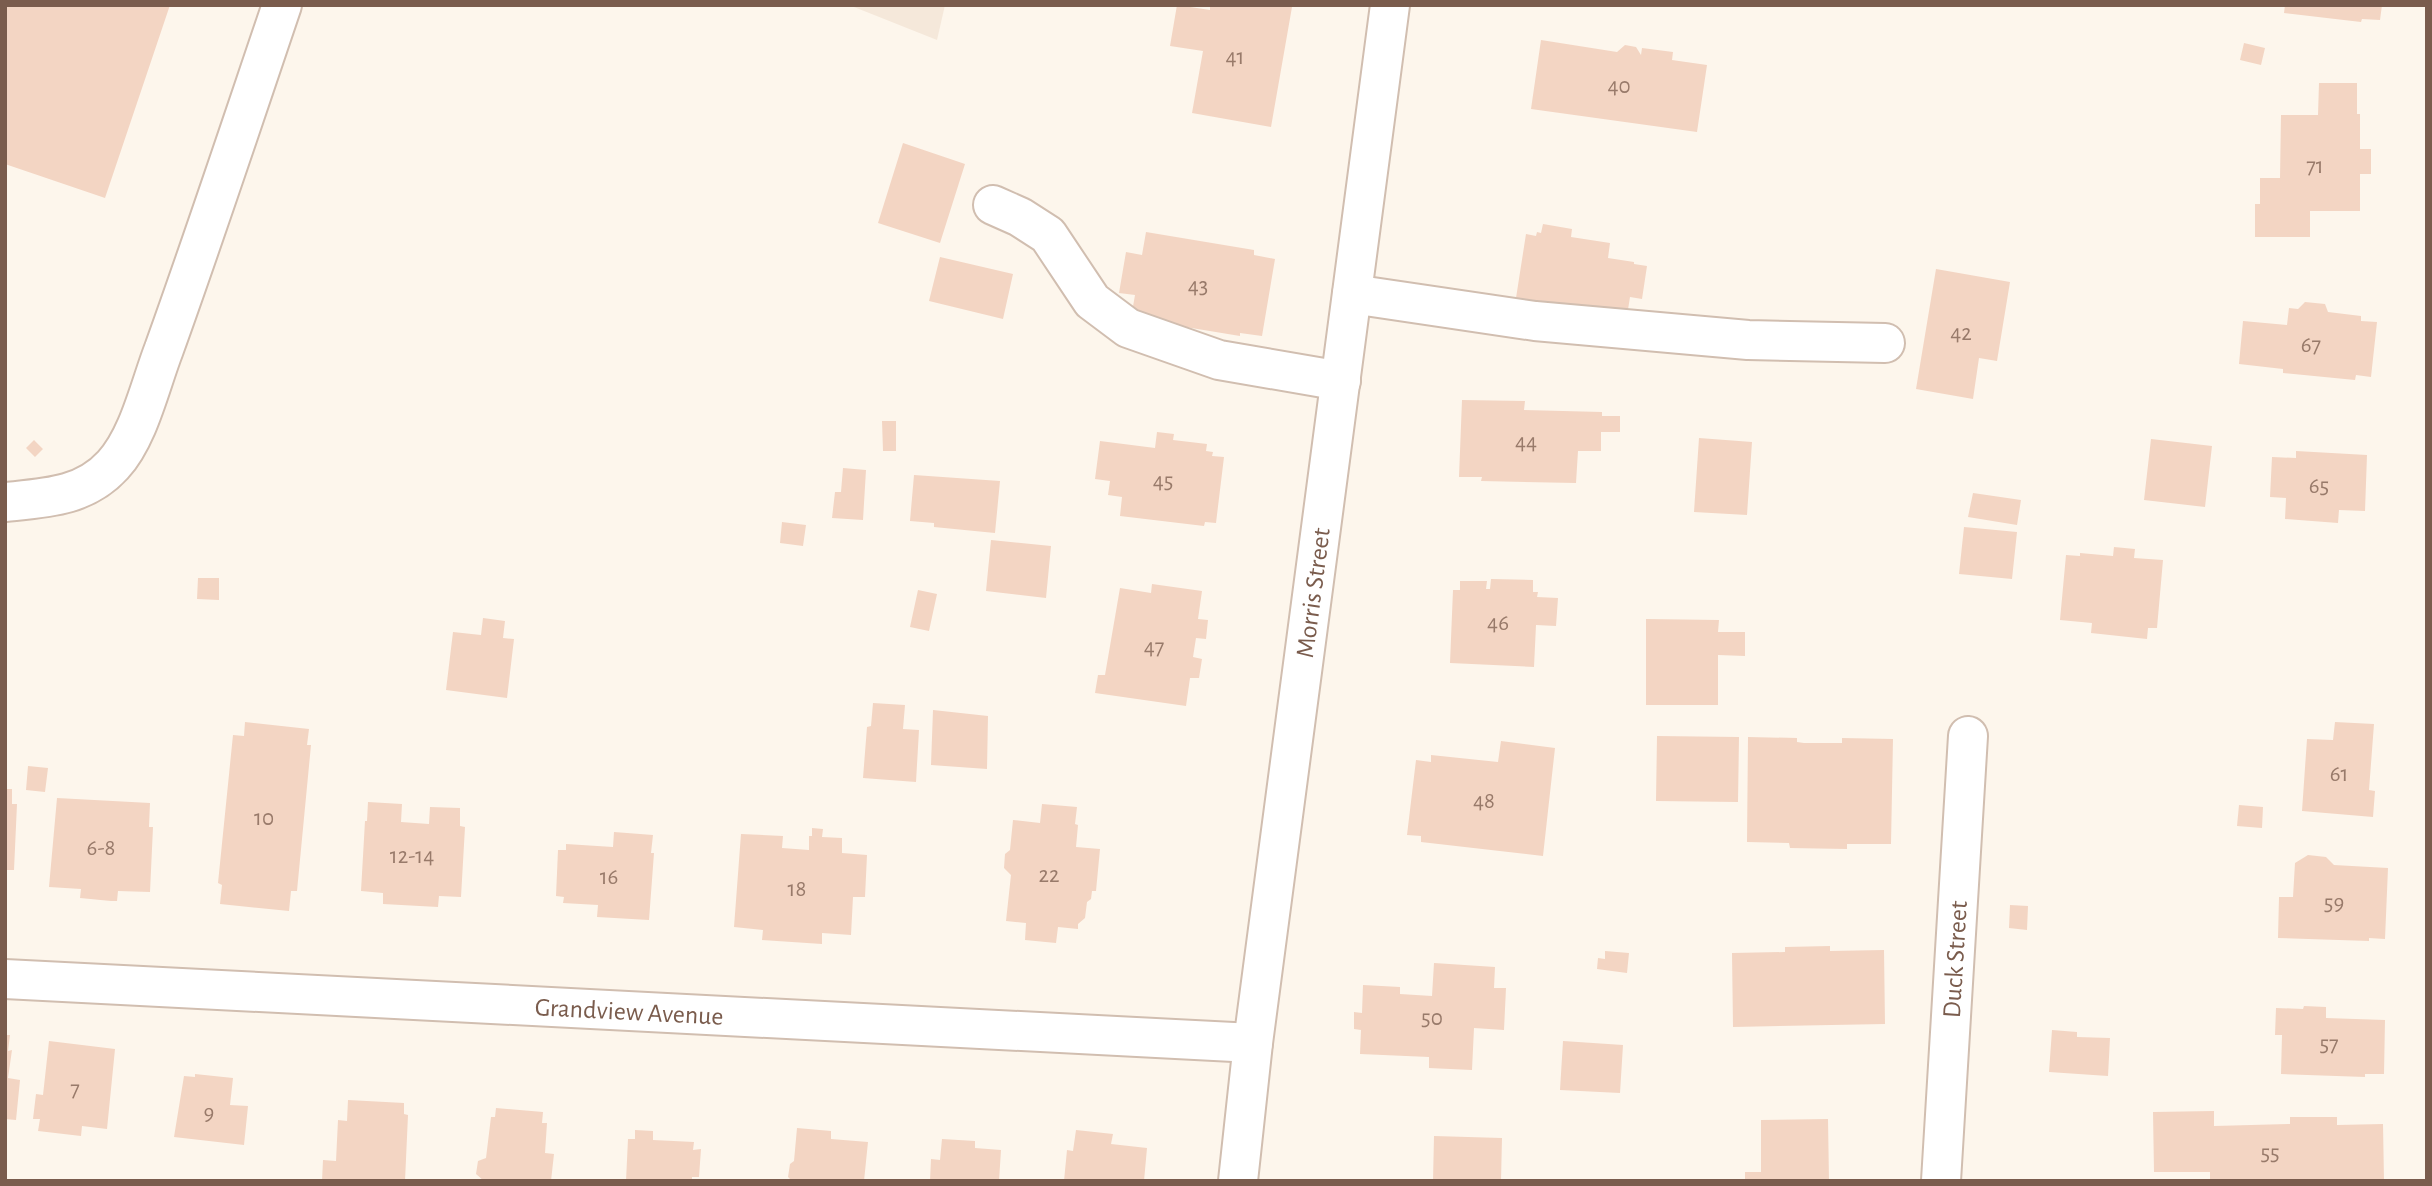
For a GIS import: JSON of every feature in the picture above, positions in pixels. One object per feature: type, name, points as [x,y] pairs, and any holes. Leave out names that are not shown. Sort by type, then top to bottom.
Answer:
[{"type":"street","points":[[5,502],[57,497],[86,488],[113,466],[130,441],[185,292],[282,5]]},
{"type":"street","name":"Morris Street","points":[[1238,1181],[1253,1044],[1390,5]]},
{"type":"street","points":[[993,205],[1020,217],[1048,235],[1092,301],[1128,328],[1219,360],[1341,381]]},
{"type":"street","points":[[1352,294],[1535,321],[1748,340],[1885,343]]},
{"type":"street","name":"Duck Street","points":[[1941,1181],[1968,736]]},
{"type":"street","name":"Grandview Avenue","points":[[5,979],[1253,1044]]},
{"type":"shaded area","points":[[849,5],[945,5],[937,40]]},
{"type":"building","points":[[5,5],[170,5],[105,198],[5,164]]},
{"type":"building","points":[[1177,5],[1210,10],[1210,5],[1292,7],[1271,127],[1192,113],[1203,51],[1170,46]]},
{"type":"building","points":[[2285,5],[2382,5],[2380,20],[2362,19],[2361,22],[2284,13]]},
{"type":"building","points":[[1541,40],[1617,52],[1625,45],[1636,47],[1641,55],[1642,48],[1673,52],[1672,60],[1707,65],[1697,132],[1531,109]]},
{"type":"building","points":[[2244,43],[2265,48],[2261,65],[2240,60]]},
{"type":"building","points":[[2319,83],[2357,83],[2360,149],[2371,149],[2371,174],[2360,174],[2360,211],[2310,211],[2310,237],[2255,237],[2255,204],[2260,204],[2260,178],[2280,178],[2281,115],[2318,115]]},
{"type":"building","points":[[903,143],[965,164],[940,243],[878,223]]},
{"type":"building","points":[[1543,224],[1572,229],[1571,237],[1610,243],[1608,258],[1647,266],[1642,299],[1630,297],[1627,316],[1516,298],[1526,234],[1536,236],[1537,232],[1541,233]]},
{"type":"building","points":[[1146,232],[1254,250],[1254,255],[1275,259],[1262,336],[1240,333],[1240,336],[1131,318],[1135,295],[1119,293],[1126,252],[1142,255]]},
{"type":"building","points":[[940,257],[1013,274],[1003,319],[929,301]]},
{"type":"building","points":[[1936,269],[2010,282],[1997,361],[1979,358],[1973,399],[1916,389]]},
{"type":"building","points":[[2305,302],[2325,304],[2328,312],[2361,316],[2361,321],[2377,322],[2371,377],[2356,375],[2355,380],[2283,373],[2283,369],[2239,364],[2243,321],[2287,325],[2289,308],[2298,309]]},
{"type":"building","points":[[1462,400],[1525,401],[1524,410],[1602,412],[1602,416],[1620,416],[1620,432],[1601,432],[1601,451],[1578,451],[1576,483],[1481,481],[1482,477],[1459,477]]},
{"type":"building","points":[[882,421],[896,421],[896,451],[883,451]]},
{"type":"building","points":[[1157,432],[1174,434],[1173,440],[1207,444],[1206,451],[1213,452],[1212,456],[1224,457],[1216,523],[1205,522],[1204,526],[1120,516],[1122,497],[1108,495],[1110,481],[1095,479],[1100,441],[1155,448]]},
{"type":"building","points":[[1699,438],[1752,442],[1747,515],[1694,512]]},
{"type":"building","points":[[2151,439],[2212,446],[2205,507],[2144,500]]},
{"type":"building","points":[[34,440],[43,449],[35,457],[26,448]]},
{"type":"building","points":[[2296,451],[2367,455],[2365,511],[2339,510],[2338,523],[2285,519],[2286,498],[2270,497],[2272,457],[2296,458]]},
{"type":"building","points":[[843,468],[866,470],[863,520],[832,518],[835,492],[841,492]]},
{"type":"building","points":[[914,475],[1000,481],[995,533],[934,527],[934,523],[910,521]]},
{"type":"building","points":[[1973,493],[2021,500],[2017,525],[1968,517]]},
{"type":"building","points":[[782,522],[806,525],[803,546],[780,543]]},
{"type":"building","points":[[1964,527],[2017,532],[2012,579],[1959,574]]},
{"type":"building","points":[[991,540],[1051,546],[1046,598],[986,591]]},
{"type":"building","points":[[2114,547],[2135,549],[2134,558],[2163,560],[2157,628],[2148,628],[2147,639],[2091,633],[2092,623],[2060,620],[2066,555],[2080,556],[2080,553],[2113,556]]},
{"type":"building","points":[[198,578],[219,578],[219,600],[197,599]]},
{"type":"building","points":[[1491,579],[1533,580],[1533,592],[1538,592],[1537,597],[1558,598],[1556,626],[1536,625],[1534,667],[1450,663],[1453,590],[1460,590],[1460,581],[1487,581],[1486,589],[1490,589]]},
{"type":"building","points":[[1152,584],[1202,591],[1198,619],[1208,620],[1206,639],[1196,638],[1193,657],[1202,659],[1199,678],[1190,678],[1186,706],[1095,693],[1098,675],[1105,675],[1120,588],[1151,593]]},
{"type":"building","points":[[918,590],[937,594],[929,631],[910,627]]},
{"type":"building","points":[[483,618],[505,621],[503,638],[514,639],[507,698],[446,690],[453,632],[481,635]]},
{"type":"building","points":[[1646,619],[1719,620],[1718,632],[1745,632],[1745,656],[1718,655],[1718,705],[1646,705]]},
{"type":"building","points":[[873,703],[905,705],[903,729],[919,730],[916,782],[863,778],[867,727],[871,726]]},
{"type":"building","points":[[933,710],[988,716],[987,769],[931,765]]},
{"type":"building","points":[[245,722],[309,729],[307,745],[311,745],[297,891],[291,891],[289,911],[220,904],[222,885],[218,883],[233,735],[244,736]]},
{"type":"building","points":[[2335,722],[2374,724],[2369,790],[2375,791],[2373,817],[2302,811],[2307,739],[2333,740]]},
{"type":"building","points":[[1657,736],[1739,737],[1738,802],[1656,801]]},
{"type":"building","points":[[1748,737],[1797,738],[1797,742],[1804,743],[1842,743],[1842,738],[1893,739],[1891,844],[1847,844],[1847,849],[1790,848],[1789,843],[1747,842]]},
{"type":"building","points":[[1501,741],[1555,748],[1543,856],[1421,842],[1421,836],[1407,835],[1416,760],[1431,762],[1431,755],[1498,762]]},
{"type":"building","points":[[28,766],[48,768],[45,792],[26,790]]},
{"type":"building","points":[[5,789],[12,789],[12,804],[17,804],[14,870],[5,870]]},
{"type":"building","points":[[57,798],[150,803],[149,827],[153,827],[150,892],[118,891],[117,901],[111,901],[80,898],[81,889],[49,887]]},
{"type":"building","points":[[368,802],[402,804],[401,822],[429,824],[430,807],[460,808],[460,826],[465,827],[461,897],[439,896],[438,907],[383,904],[383,893],[361,891]]},
{"type":"building","points":[[1042,804],[1077,807],[1076,847],[1100,849],[1096,891],[1092,891],[1091,899],[1087,902],[1085,918],[1078,924],[1078,929],[1058,927],[1056,943],[1025,940],[1026,923],[1006,921],[1011,875],[1004,868],[1005,854],[1010,850],[1013,820],[1040,823]]},
{"type":"building","points":[[2239,805],[2263,807],[2262,828],[2237,826]]},
{"type":"building","points":[[812,828],[823,829],[822,837],[842,838],[842,853],[867,855],[865,897],[853,897],[851,935],[822,933],[822,944],[762,940],[763,930],[734,927],[741,834],[783,836],[782,848],[809,850]]},
{"type":"building","points":[[614,832],[653,835],[649,920],[597,917],[598,905],[563,903],[564,897],[556,896],[558,850],[566,850],[566,844],[613,847]]},
{"type":"building","points":[[2308,855],[2326,857],[2334,865],[2388,868],[2385,939],[2369,938],[2369,941],[2278,938],[2279,897],[2293,897],[2295,863]]},
{"type":"building","points":[[2010,905],[2028,906],[2027,930],[2009,928]]},
{"type":"building","points":[[1830,946],[1830,951],[1884,950],[1885,1024],[1733,1027],[1732,953],[1785,952],[1785,947]]},
{"type":"building","points":[[1605,951],[1629,953],[1627,973],[1597,969],[1598,958],[1605,959]]},
{"type":"building","points":[[1434,963],[1495,967],[1494,988],[1506,988],[1504,1030],[1474,1028],[1472,1070],[1429,1068],[1429,1057],[1360,1054],[1361,1030],[1354,1029],[1354,1012],[1362,1013],[1363,985],[1400,987],[1400,994],[1432,996]]},
{"type":"building","points":[[2304,1006],[2326,1007],[2326,1018],[2385,1020],[2384,1074],[2365,1074],[2365,1077],[2281,1074],[2282,1035],[2275,1035],[2276,1008],[2303,1009]]},
{"type":"building","points":[[2052,1030],[2077,1032],[2077,1037],[2110,1038],[2108,1076],[2049,1072]]},
{"type":"building","points":[[5,1035],[10,1035],[8,1051],[12,1050],[8,1078],[20,1080],[16,1120],[5,1119]]},
{"type":"building","points":[[49,1041],[115,1049],[107,1129],[82,1126],[81,1136],[38,1131],[40,1119],[33,1119],[36,1094],[43,1095]]},
{"type":"building","points":[[1563,1041],[1623,1045],[1620,1093],[1560,1090]]},
{"type":"building","points":[[195,1074],[233,1078],[230,1105],[248,1106],[244,1145],[174,1137],[184,1076],[195,1077]]},
{"type":"building","points":[[348,1100],[404,1103],[404,1114],[408,1115],[405,1181],[322,1181],[323,1160],[336,1161],[338,1120],[347,1121]]},
{"type":"building","points":[[496,1108],[543,1112],[542,1123],[547,1123],[545,1153],[554,1154],[551,1181],[484,1181],[476,1174],[478,1161],[486,1158],[491,1117],[495,1117]]},
{"type":"building","points":[[2214,1111],[2214,1126],[2290,1124],[2290,1117],[2337,1117],[2337,1125],[2383,1124],[2384,1181],[2210,1181],[2210,1172],[2154,1172],[2153,1112]]},
{"type":"building","points":[[1828,1119],[1829,1181],[1745,1181],[1745,1172],[1761,1172],[1761,1120]]},
{"type":"building","points":[[797,1128],[831,1131],[831,1139],[868,1142],[864,1181],[792,1181],[788,1177],[790,1164],[794,1161]]},
{"type":"building","points":[[635,1130],[653,1131],[653,1140],[694,1142],[693,1150],[701,1149],[699,1177],[692,1177],[692,1181],[626,1181],[628,1139],[635,1139]]},
{"type":"building","points":[[1076,1130],[1113,1134],[1111,1144],[1147,1148],[1144,1181],[1064,1181],[1067,1150],[1073,1151]]},
{"type":"building","points":[[1434,1136],[1502,1138],[1501,1181],[1433,1181]]},
{"type":"building","points":[[942,1139],[975,1141],[975,1148],[1001,1150],[999,1181],[930,1181],[931,1159],[940,1160]]}]
